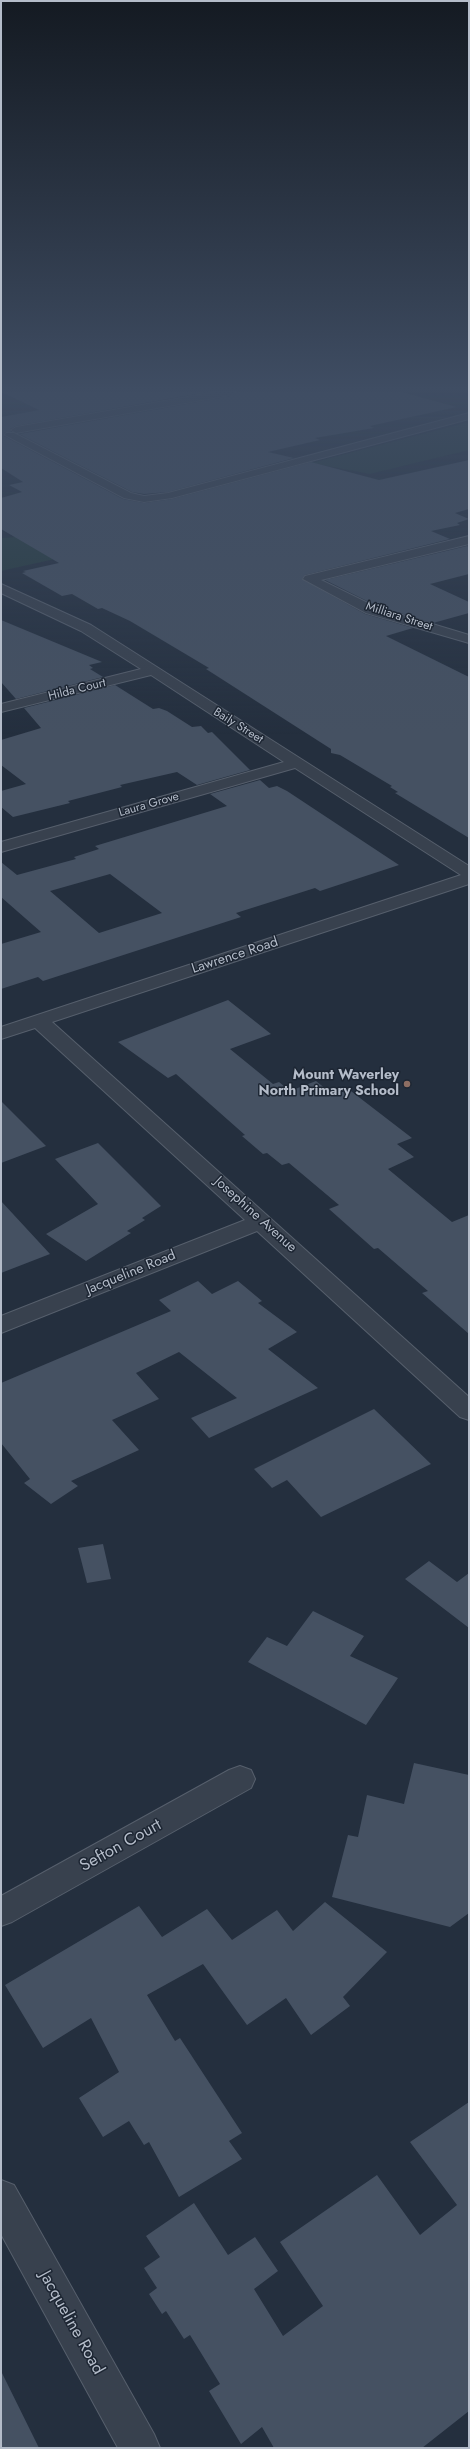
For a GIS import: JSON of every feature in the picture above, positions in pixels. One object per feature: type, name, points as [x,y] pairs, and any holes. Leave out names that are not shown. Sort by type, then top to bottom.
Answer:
[{"type":"street","name":"Milliara Street","points":[[469,540],[309,578],[371,610],[469,639]]},
{"type":"street","name":"Baily Street","points":[[1,588],[7,597],[86,628],[469,873]]},
{"type":"street","name":"Hilda Court","points":[[1,708],[152,671]]},
{"type":"street","name":"Laura Grove","points":[[1,847],[296,763]]},
{"type":"street","name":"Lawrence Road","points":[[1,1033],[469,878]]},
{"type":"street","name":"Josephine Avenue","points":[[39,1021],[469,1411]]},
{"type":"street","name":"Jacqueline Road","points":[[1,1326],[260,1220]]},
{"type":"street","name":"Sefton Court","points":[[1,1912],[240,1779]]},
{"type":"street","name":"Jacqueline Road","points":[[1,2198],[140,2448]]},
{"type":"green space","points":[[64,533],[55,559],[1,571],[1,538]]},
{"type":"building","points":[[1,506],[469,506],[469,509],[455,513],[469,519],[457,523],[460,525],[431,531],[450,539],[305,575],[302,579],[365,614],[413,628],[386,636],[469,677],[469,838],[395,793],[398,792],[390,787],[392,786],[340,755],[331,753],[331,749],[206,669],[209,668],[130,621],[102,608],[98,609],[72,594],[62,596],[22,573],[26,572],[23,571],[59,563],[1,529]]},
{"type":"building","points":[[467,546],[469,547],[469,574],[430,584],[469,602],[469,613],[433,623],[377,606],[325,580]]},
{"type":"building","points":[[1,620],[102,662],[89,665],[93,668],[90,669],[103,677],[16,699],[1,682]]},
{"type":"building","points":[[115,685],[153,709],[159,708],[167,711],[192,727],[201,726],[208,733],[212,732],[250,770],[197,785],[177,772],[120,785],[122,787],[68,801],[70,803],[13,817],[1,807],[1,791],[26,784],[1,765],[1,740],[41,728],[24,708]]},
{"type":"building","points":[[260,780],[269,788],[277,786],[287,791],[399,865],[320,891],[315,888],[236,913],[241,917],[43,981],[38,977],[1,989],[1,944],[41,932],[1,897],[1,862],[17,875],[76,859],[74,857],[99,849],[95,846],[227,806],[210,794]],"holes":[[[110,874],[162,913],[99,933],[50,891]]]},
{"type":"building","points":[[228,1000],[271,1034],[230,1049],[273,1084],[279,1082],[290,1091],[316,1081],[332,1094],[347,1088],[412,1138],[397,1144],[414,1157],[388,1169],[452,1222],[469,1215],[469,1334],[422,1293],[428,1291],[378,1248],[374,1249],[329,1209],[339,1205],[289,1163],[282,1165],[267,1153],[263,1154],[242,1136],[245,1135],[176,1074],[168,1078],[118,1042]]},
{"type":"building","points":[[1,1101],[46,1146],[1,1163]]},
{"type":"building","points":[[98,1143],[161,1206],[142,1218],[145,1220],[127,1231],[131,1233],[86,1261],[46,1234],[98,1204],[55,1159]]},
{"type":"building","points":[[1,1201],[50,1254],[1,1273]]},
{"type":"building","points":[[198,1281],[212,1294],[238,1281],[262,1301],[258,1303],[297,1332],[268,1349],[318,1388],[209,1438],[191,1418],[237,1398],[179,1352],[136,1373],[159,1399],[112,1420],[139,1450],[71,1481],[78,1486],[51,1504],[24,1483],[30,1479],[1,1443],[1,1383],[171,1311],[159,1300]]},
{"type":"building","points":[[374,1409],[431,1464],[321,1517],[287,1480],[272,1488],[254,1469]]},
{"type":"building","points":[[103,1544],[111,1579],[87,1583],[78,1548]]},
{"type":"building","points":[[429,1561],[457,1582],[469,1573],[469,1628],[405,1579]]},
{"type":"building","points":[[313,1611],[364,1636],[350,1656],[398,1678],[366,1725],[248,1662],[267,1637],[287,1646]]},
{"type":"building","points":[[414,1763],[469,1775],[469,1913],[450,1927],[332,1897],[348,1835],[358,1837],[367,1795],[404,1804]]},
{"type":"building","points":[[325,1902],[387,1952],[343,1997],[350,2006],[311,2035],[286,1998],[247,2025],[203,1964],[147,1995],[175,2041],[180,2038],[242,2133],[229,2141],[242,2159],[179,2197],[149,2142],[144,2145],[129,2121],[103,2137],[79,2098],[119,2072],[91,2018],[43,2048],[5,1985],[139,1906],[162,1937],[207,1909],[232,1940],[277,1910],[293,1931]]},
{"type":"building","points":[[469,2102],[469,2411],[422,2448],[274,2448],[262,2427],[241,2444],[209,2391],[220,2384],[190,2335],[184,2339],[166,2311],[162,2314],[149,2294],[157,2288],[144,2268],[160,2257],[146,2236],[194,2203],[228,2255],[255,2237],[278,2271],[254,2289],[283,2336],[323,2306],[280,2242],[377,2175],[420,2235],[457,2205],[410,2142]]},
{"type":"building","points":[[1,2371],[39,2448],[1,2448]]},
{"type":"place","name":"Mount Waverley North Primary School","points":[[407,1084]]}]
